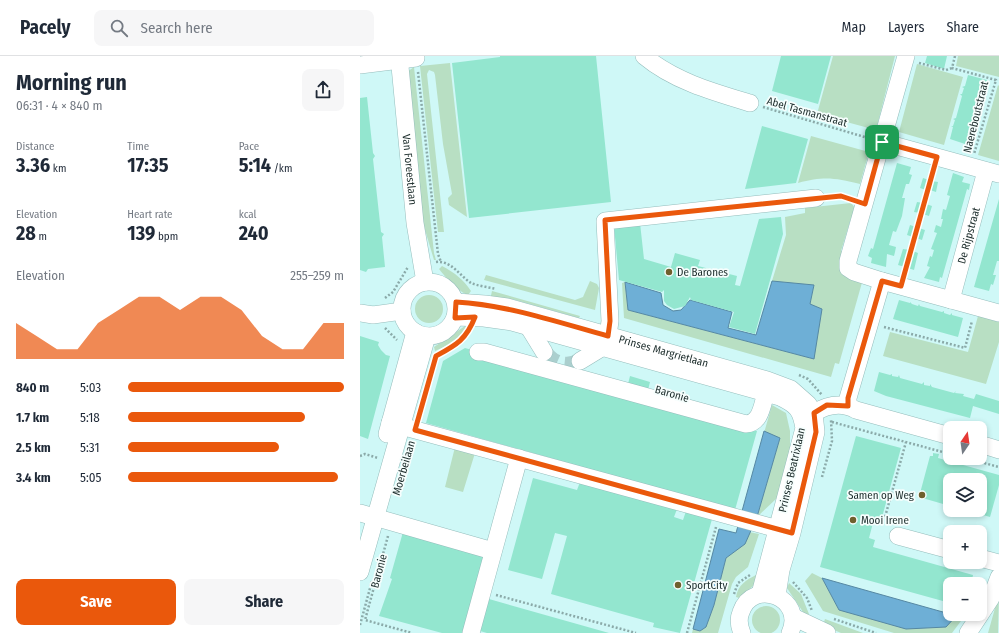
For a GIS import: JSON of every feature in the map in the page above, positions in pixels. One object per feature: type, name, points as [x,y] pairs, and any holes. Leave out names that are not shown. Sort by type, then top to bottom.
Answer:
[{"type":"street","points":[[644,56],[654,64],[697,86],[750,103]]},
{"type":"street","points":[[360,65],[405,58]]},
{"type":"street","name":"Van Foreestlaan","points":[[405,58],[415,223],[425,282]]},
{"type":"street","points":[[910,59],[882,142],[848,260],[848,268],[854,272],[882,281],[999,313]]},
{"type":"street","points":[[882,142],[985,170]]},
{"type":"street","name":"De Rijpstraat","points":[[951,300],[985,170]]},
{"type":"street","points":[[570,370],[605,341],[610,321],[605,220],[816,198]]},
{"type":"street","points":[[848,406],[848,398],[882,281]]},
{"type":"street","points":[[425,282],[437,283],[444,286],[452,295],[455,310],[450,326],[443,332],[421,334],[408,325],[402,311],[403,301],[408,292],[415,285],[425,282]]},
{"type":"street","name":"Prinses Margrietlaan","points":[[455,310],[507,308],[792,402],[808,414]]},
{"type":"street","name":"Prinses Margrietlaan","points":[[476,310],[497,319],[605,341],[791,389],[808,404],[808,414]]},
{"type":"street","points":[[360,312],[372,315],[402,311]]},
{"type":"street","points":[[528,326],[544,352]]},
{"type":"street","points":[[360,572],[374,520],[396,425],[421,334]]},
{"type":"street","name":"Baronie","points":[[473,351],[472,344],[482,343],[570,370],[629,382],[744,413],[749,412],[761,392]]},
{"type":"street","name":"Baronie","points":[[570,370],[588,382],[746,424],[751,424],[758,418],[761,392]]},
{"type":"street","points":[[808,414],[827,405],[848,406],[856,410],[943,434]]},
{"type":"street","name":"Prinses Beatrixlaan","points":[[769,595],[785,531],[804,428],[808,414]]},
{"type":"street","points":[[396,425],[785,531]]},
{"type":"street","points":[[987,446],[999,450]]},
{"type":"street","points":[[471,633],[519,458]]},
{"type":"street","points":[[374,520],[493,551]]},
{"type":"street","points":[[898,536],[943,548]]},
{"type":"street","points":[[987,560],[999,563]]},
{"type":"street","points":[[968,633],[991,598],[999,577]]},
{"type":"street","points":[[742,633],[739,620],[741,610],[747,602],[769,595],[788,605],[791,625],[830,626]]},
{"type":"path","points":[[952,68],[955,56]]},
{"type":"path","name":"Van Foreestlaan","points":[[405,58],[438,254],[441,262],[422,265]]},
{"type":"path","name":"Naereboutstraat","points":[[910,59],[946,70],[952,68],[996,80],[985,170]]},
{"type":"path","points":[[996,80],[999,83]]},
{"type":"path","name":"Abel Tasmanstraat","points":[[750,103],[882,142]]},
{"type":"path","points":[[901,286],[937,157]]},
{"type":"path","points":[[816,198],[841,196],[865,204]]},
{"type":"path","points":[[380,301],[393,292],[407,267],[422,265]]},
{"type":"path","points":[[435,359],[436,356],[461,341],[472,326],[476,310],[471,282]]},
{"type":"path","points":[[870,323],[965,348],[976,307]]},
{"type":"path","points":[[832,422],[943,452]]},
{"type":"path","points":[[898,536],[902,523],[885,518],[906,442]]},
{"type":"path","points":[[987,464],[999,467]]},
{"type":"path","points":[[687,633],[720,513]]},
{"type":"path","points":[[360,625],[374,520]]},
{"type":"path","name":"Baronie","points":[[374,520],[365,620],[412,633]]},
{"type":"path","points":[[792,582],[803,592],[812,613],[816,613]]},
{"type":"path","points":[[482,591],[636,633]]},
{"type":"path","points":[[830,626],[876,633]]},
{"type":"green space","points":[[833,56],[895,56],[876,130],[817,114]]},
{"type":"green space","points":[[958,56],[999,56],[999,77],[956,66]]},
{"type":"green space","points":[[450,63],[467,217],[449,205],[448,198],[452,194],[443,144],[435,75],[434,72],[429,70],[427,74],[444,232],[438,232],[420,66]]},
{"type":"green space","points":[[917,64],[963,77],[944,145],[899,132]]},
{"type":"green space","points":[[414,67],[436,260],[434,260],[420,213],[407,72]]},
{"type":"green space","points":[[998,85],[999,86],[999,161],[978,155]]},
{"type":"green space","points":[[811,136],[869,152],[860,184],[843,180],[829,179],[815,179],[798,183]]},
{"type":"green space","points":[[851,203],[856,209],[855,219],[851,218],[841,251],[846,252],[863,279],[839,364],[835,363],[831,377],[624,318],[622,283],[625,282],[628,310],[814,359],[810,304],[814,286],[772,281],[786,235],[785,217],[805,213],[805,208]]},
{"type":"green space","points":[[442,266],[455,274],[465,283],[471,291],[468,295],[456,288],[445,276],[439,269]]},
{"type":"green space","points":[[486,275],[575,300],[583,297],[590,281],[597,284],[599,288],[595,310],[484,280]]},
{"type":"green space","points":[[492,291],[580,316],[579,318],[512,299],[507,302],[490,300]]},
{"type":"green space","points":[[429,295],[439,299],[443,309],[439,319],[429,323],[419,319],[415,309],[419,299]]},
{"type":"green space","points":[[978,316],[999,322],[999,342],[986,384],[883,356],[890,332],[968,352]]},
{"type":"green space","points":[[465,326],[467,327],[455,342],[435,351],[434,347]]},
{"type":"green space","points":[[772,405],[786,413],[790,431],[790,450],[777,498],[757,517],[780,438],[764,433]]},
{"type":"green space","points":[[455,447],[475,453],[463,492],[445,487]]},
{"type":"green space","points":[[749,532],[759,534],[748,567],[736,577],[732,584],[718,633],[692,633],[693,629],[700,631],[706,627],[714,605],[726,558],[744,544]]},
{"type":"green space","points":[[812,573],[822,578],[839,610],[946,627],[952,621],[961,621],[952,633],[894,633],[823,611],[805,581]]},
{"type":"green space","points":[[756,575],[758,580],[753,586],[739,598],[736,597],[743,583]]},
{"type":"green space","points":[[789,583],[801,594],[809,614],[805,615],[787,588]]},
{"type":"green space","points":[[999,594],[998,633],[988,633]]},
{"type":"green space","points":[[766,606],[776,610],[780,620],[776,630],[766,634],[756,630],[752,620],[756,610]]},
{"type":"green space","points":[[825,619],[863,633],[841,633],[823,625]]},
{"type":"water","points":[[772,281],[814,285],[810,304],[822,309],[814,359],[628,310],[625,282],[661,293],[663,305],[673,311],[681,310],[690,300],[732,312],[728,328],[756,335]]},
{"type":"water","points":[[764,431],[780,438],[757,517],[745,544],[726,558],[714,605],[706,627],[700,631],[693,629],[719,529],[736,533]]},
{"type":"water","points":[[822,578],[943,612],[943,621],[952,621],[946,627],[906,629],[839,610]]},
{"type":"building","points":[[500,56],[596,56],[611,202],[469,218],[452,63]]},
{"type":"building","points":[[781,56],[831,56],[818,104],[772,91]]},
{"type":"building","points":[[927,56],[947,56],[944,69],[925,63]]},
{"type":"building","points":[[968,75],[987,80],[968,145],[950,139],[953,127],[951,127],[953,126],[955,120],[953,119],[956,118],[962,96],[960,94],[962,94],[964,88],[962,87],[965,86]]},
{"type":"building","points":[[367,97],[373,153],[375,156],[373,159],[381,232],[384,234],[382,237],[385,267],[368,269],[366,272],[360,270],[360,98]]},
{"type":"building","points":[[762,126],[808,139],[796,183],[745,189]]},
{"type":"building","points":[[897,163],[911,167],[909,174],[912,175],[909,184],[906,184],[902,198],[905,198],[902,216],[896,232],[893,231],[889,245],[896,247],[894,256],[887,254],[886,267],[871,263],[872,258],[868,256],[871,248],[873,249]]},
{"type":"building","points":[[953,173],[964,177],[962,182],[970,184],[969,190],[967,189],[942,278],[940,277],[939,282],[924,278],[930,267],[927,266],[930,256],[932,257],[934,250],[931,249],[937,233],[934,232],[936,225],[941,227],[943,209],[946,210],[950,196],[947,195]]},
{"type":"building","points":[[923,178],[929,180],[926,190],[920,188]]},
{"type":"building","points":[[932,181],[938,182],[936,192],[930,190]]},
{"type":"building","points":[[999,199],[999,261],[997,261],[993,275],[996,275],[993,285],[991,284],[989,291],[974,287]]},
{"type":"building","points":[[917,202],[923,203],[920,213],[914,212]]},
{"type":"building","points":[[926,204],[932,206],[929,216],[923,214]]},
{"type":"building","name":"De Barones","points":[[781,217],[783,234],[755,334],[729,327],[734,312],[691,300],[690,297],[685,306],[674,309],[667,305],[664,301],[664,290],[662,292],[619,280],[614,226],[640,223],[644,259],[671,267],[675,253],[700,260],[698,266],[737,276],[735,285],[740,286],[759,219]]},
{"type":"building","points":[[910,225],[916,227],[913,237],[907,235]]},
{"type":"building","points":[[919,228],[925,230],[922,240],[916,238]]},
{"type":"building","points":[[903,249],[910,250],[905,267],[898,265]]},
{"type":"building","points":[[913,251],[918,253],[914,270],[908,268]]},
{"type":"building","points":[[899,300],[910,302],[918,306],[919,304],[920,306],[942,312],[944,311],[944,313],[950,315],[952,313],[952,315],[963,318],[958,337],[893,319]]},
{"type":"building","points":[[360,336],[379,342],[378,345],[381,350],[386,355],[390,356],[368,439],[360,436]]},
{"type":"building","points":[[465,348],[757,431],[735,510],[426,423],[443,361]]},
{"type":"building","points":[[879,372],[890,375],[892,374],[892,376],[898,377],[899,375],[900,378],[922,384],[924,382],[924,385],[930,386],[930,384],[932,387],[954,393],[956,391],[955,393],[964,394],[963,396],[974,399],[976,394],[999,401],[999,414],[973,406],[970,418],[886,396],[874,391]]},
{"type":"building","points":[[630,376],[650,382],[648,390],[628,384]]},
{"type":"building","name":"Mooi Irene","points":[[856,436],[901,448],[881,521],[874,519],[869,538],[875,540],[873,547],[943,567],[943,569],[952,569],[973,575],[973,577],[943,577],[943,601],[820,567]]},
{"type":"building","points":[[933,453],[939,454],[938,458],[943,459],[943,465],[963,465],[999,475],[999,485],[990,517],[987,516],[987,473],[943,473],[943,504],[919,497],[930,456],[933,456]]},
{"type":"building","points":[[533,478],[577,490],[580,482],[677,509],[674,517],[683,520],[688,505],[714,512],[680,633],[653,627],[654,623],[551,594],[567,536],[555,533],[542,579],[508,570]]},
{"type":"building","points":[[403,532],[486,555],[465,633],[442,633],[379,616],[392,579],[390,578]]},
{"type":"building","points":[[489,599],[609,633],[487,633],[480,631]]},
{"type":"tunnel","points":[[544,352],[551,360],[560,364],[570,365],[580,361]]},
{"type":"place","name":"De Barones","points":[[669,272]]},
{"type":"place","name":"Samen op Weg","points":[[922,495]]},
{"type":"place","name":"Mooi Irene","points":[[853,520]]},
{"type":"place","name":"SportCity","points":[[678,585]]},
{"type":"route","points":[[882,142],[937,157],[901,286],[882,281],[848,398],[848,406],[827,405],[814,413],[816,432],[792,533],[415,430],[436,356],[461,341],[472,326],[475,317],[455,318],[456,302],[485,304],[507,308],[608,336],[610,321],[605,220],[841,196],[865,204],[882,142]]}]
